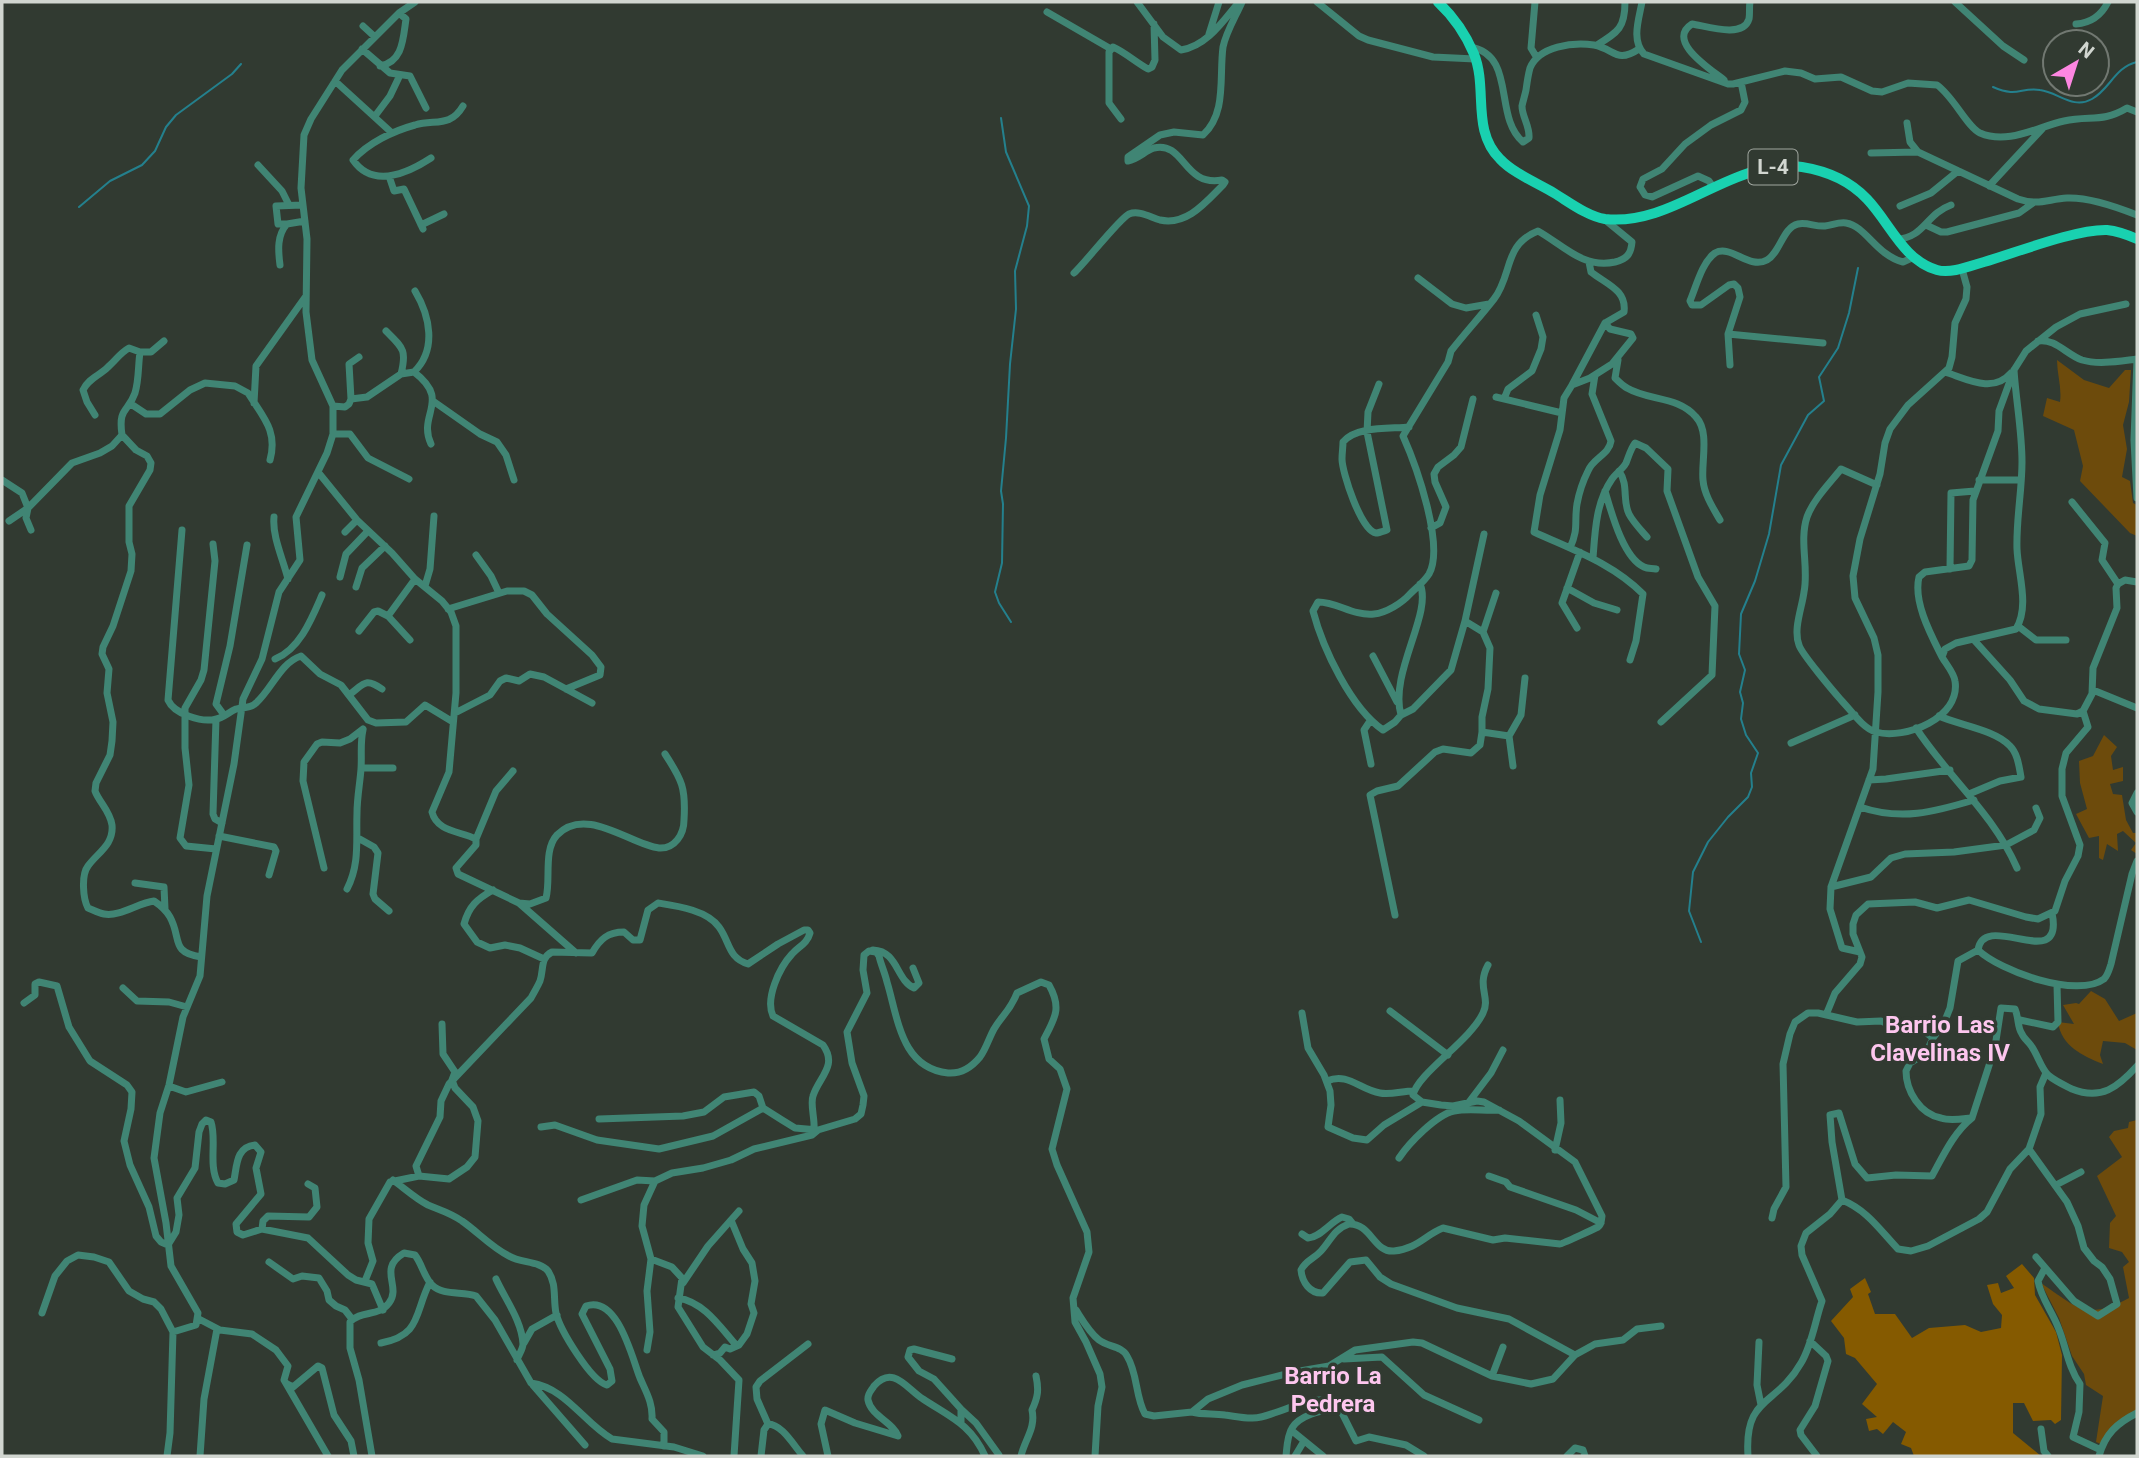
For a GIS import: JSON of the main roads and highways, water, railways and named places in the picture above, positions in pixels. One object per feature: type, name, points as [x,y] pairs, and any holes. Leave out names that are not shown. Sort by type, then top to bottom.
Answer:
[{"type":"main road","name":"L-4","points":[[1438,2],[1449,12],[1475,59],[1482,124],[1487,144],[1502,161],[1585,212],[1604,219],[1647,215],[1737,177],[1769,167],[1800,167],[1827,172],[1849,184],[1867,199],[1914,257],[1938,270],[1962,268],[2079,234],[2106,230],[2137,239]]},
{"type":"waterway","points":[[1993,87],[2008,92],[2033,89],[2047,91],[2072,102],[2085,102],[2104,90],[2123,68],[2137,62]]},
{"type":"waterway","points":[[79,207],[110,181],[142,165],[155,151],[166,127],[176,115],[232,74],[241,64]]},
{"type":"waterway","points":[[1001,118],[1006,152],[1029,206],[1027,226],[1015,271],[1016,309],[1001,491],[1002,563],[995,592],[1011,622]]},
{"type":"waterway","points":[[1701,942],[1689,911],[1693,872],[1708,842],[1748,797],[1752,787],[1751,773],[1758,753],[1746,735],[1741,719],[1743,703],[1740,692],[1745,670],[1739,654],[1741,614],[1755,581],[1769,534],[1781,465],[1808,415],[1824,401],[1819,377],[1838,348],[1849,313],[1858,268]]},
{"type":"district","name":"Barrio Las Clavelinas IV","points":[[1940,1039]]},
{"type":"district","name":"Barrio La Pedrera","points":[[1333,1390]]}]
